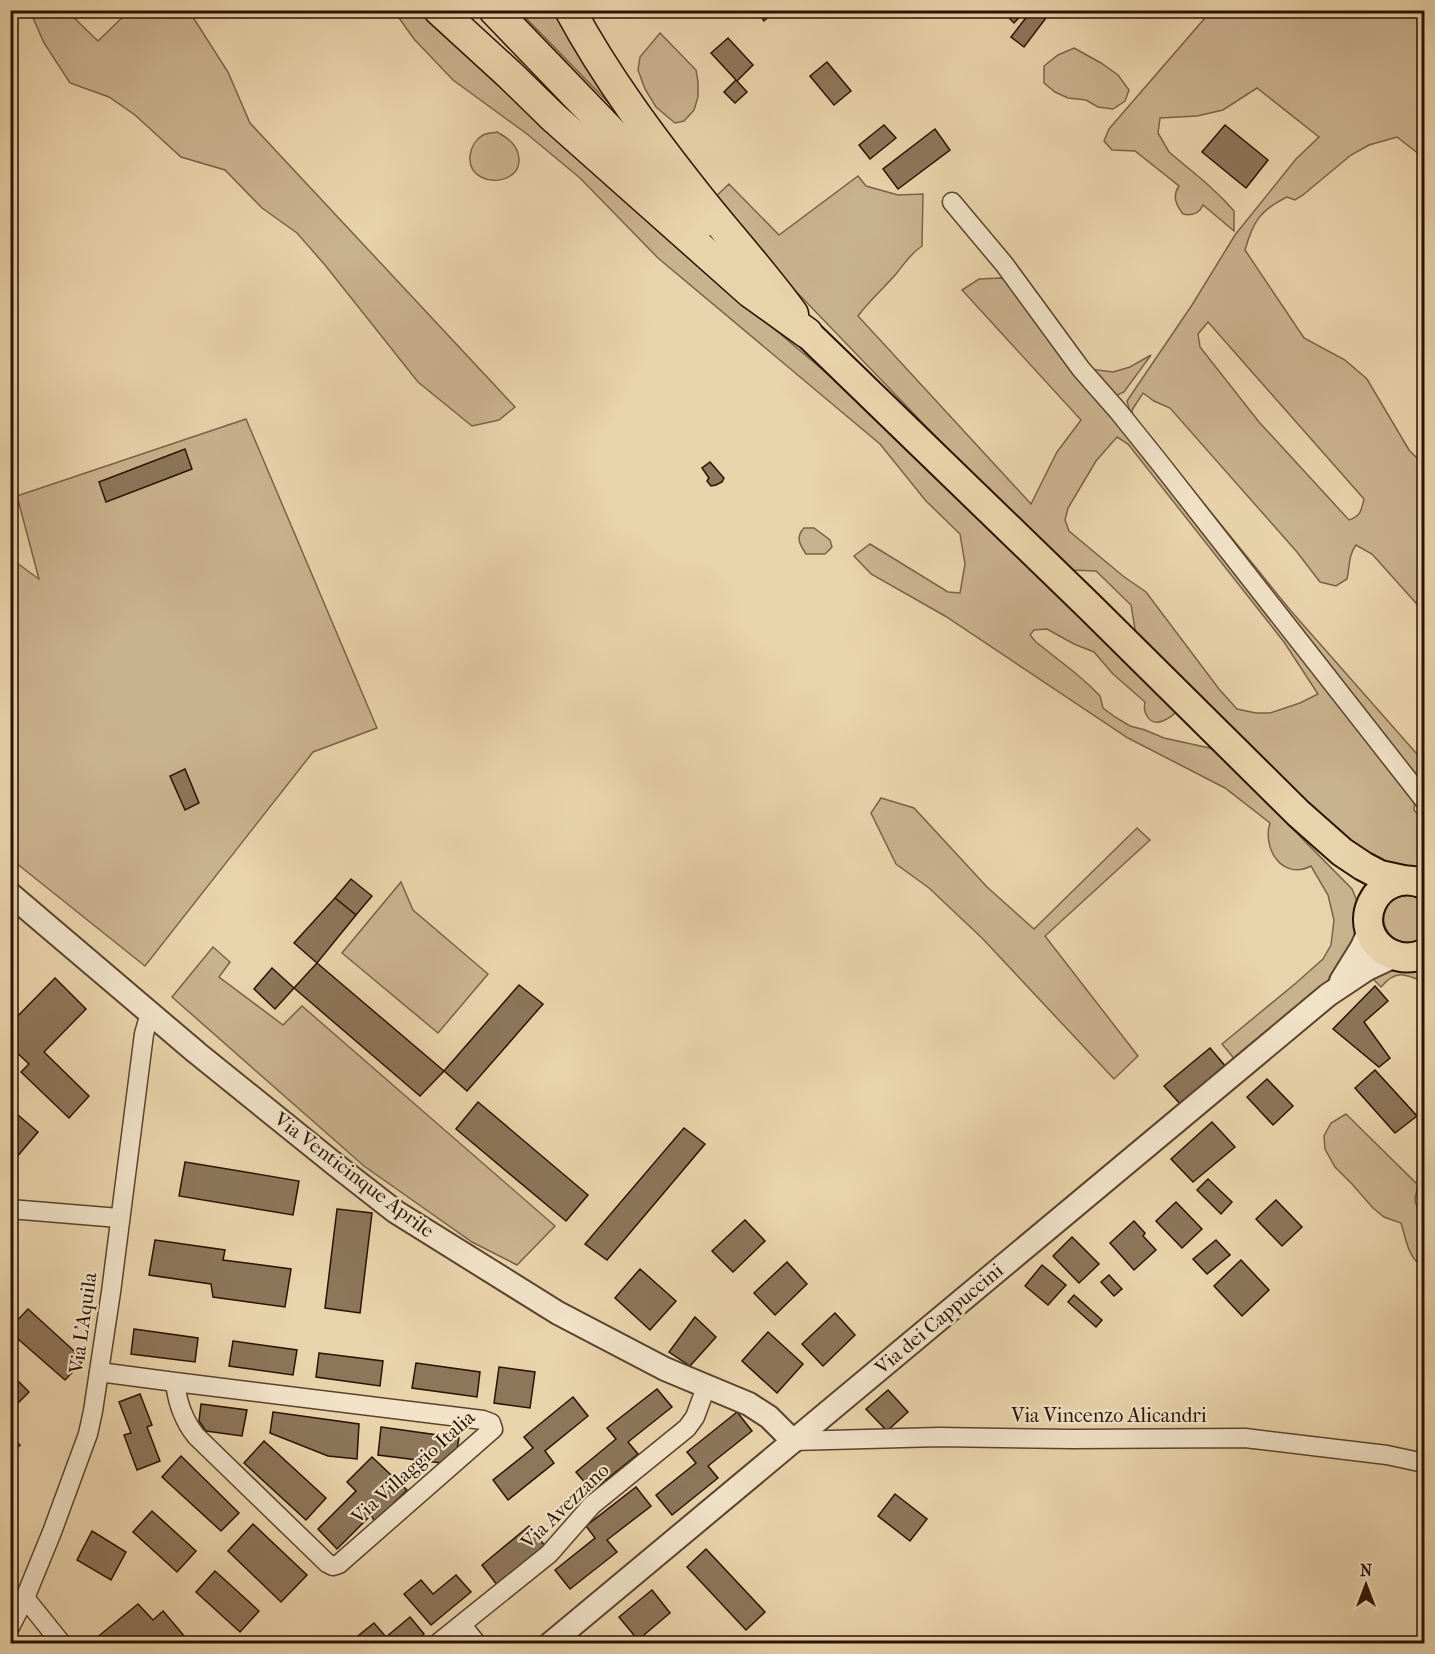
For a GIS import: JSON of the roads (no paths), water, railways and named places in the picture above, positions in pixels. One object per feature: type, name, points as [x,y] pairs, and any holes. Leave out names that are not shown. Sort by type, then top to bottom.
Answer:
[{"type":"highway","points":[[439,10],[553,117],[750,292],[807,333]]},
{"type":"highway","points":[[463,10],[642,183],[750,277]]},
{"type":"highway","points":[[494,10],[750,277],[807,333]]},
{"type":"highway","points":[[570,10],[654,141],[725,230],[770,281],[807,333]]},
{"type":"main road","points":[[807,333],[1090,607],[1298,813],[1342,852],[1363,866],[1380,875],[1414,882]]},
{"type":"main road","points":[[1298,813],[1357,886],[1375,941],[1384,950],[1417,955]]},
{"type":"main road","points":[[1369,919],[1374,898],[1382,889],[1392,883],[1414,882]]},
{"type":"street","points":[[952,202],[1004,264],[1081,369],[1159,462],[1425,800]]},
{"type":"street","name":"Via Venticinque Aprile","points":[[10,894],[150,1014],[337,1167],[396,1212],[558,1313],[621,1347],[706,1387],[749,1404],[769,1417],[793,1441]]},
{"type":"street","name":"Via dei Cappuccini","points":[[1328,996],[1352,964],[1369,919]]},
{"type":"street","name":"Via dei Cappuccini","points":[[550,1644],[1328,996],[1367,969],[1417,955]]},
{"type":"street","name":"Via L'Aquila","points":[[10,1627],[25,1598],[82,1452],[93,1411],[111,1292],[144,1034],[150,1014]]},
{"type":"street","points":[[10,1209],[119,1218]]},
{"type":"street","name":"Via Villaggio Italia","points":[[99,1372],[483,1420],[491,1423],[493,1427],[490,1433],[339,1564],[333,1566],[327,1563],[196,1436],[178,1400],[175,1382]]},
{"type":"street","name":"Via Avezzano","points":[[437,1644],[549,1554],[592,1505],[687,1428],[695,1417],[706,1387]]},
{"type":"street","name":"Via Vincenzo Alicandri","points":[[793,1441],[939,1437],[1245,1438],[1387,1455],[1425,1462]]},
{"type":"street","points":[[25,1598],[62,1644]]},
{"type":"street","points":[[462,1625],[477,1644]]}]
